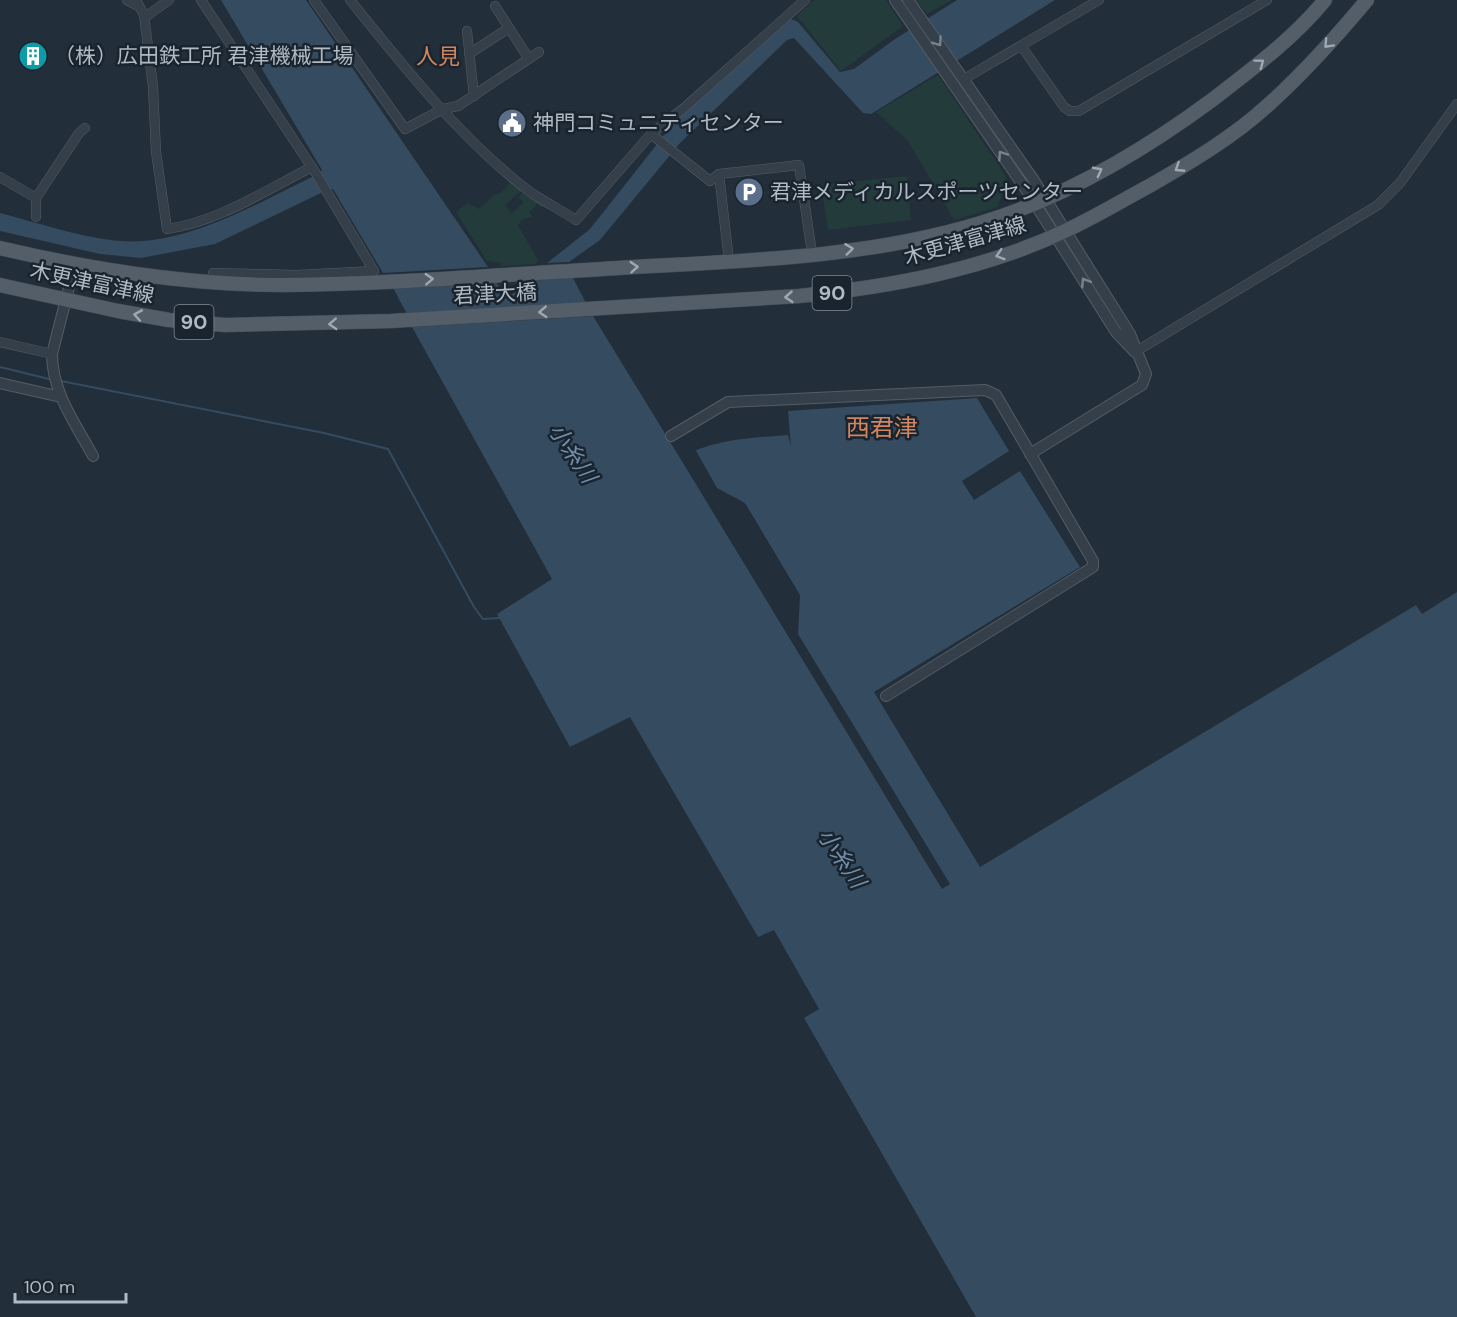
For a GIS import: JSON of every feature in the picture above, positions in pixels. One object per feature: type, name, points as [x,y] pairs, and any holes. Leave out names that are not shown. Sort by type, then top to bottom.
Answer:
[{"type":"main road","name":"木更津富津線","points":[[576,270],[729,261],[812,253],[934,235],[979,224],[1040,200],[1135,151],[1185,120],[1273,54],[1325,0]]},
{"type":"main road","name":"木更津富津線","points":[[601,309],[860,290],[956,269],[1061,233],[1173,172],[1257,114],[1303,71],[1367,0]]},
{"type":"main road","name":"木更津富津線","points":[[0,248],[134,274],[213,282],[284,285],[370,282]]},
{"type":"main road","name":"君津大橋","points":[[370,282],[576,270]]},
{"type":"main road","name":"木更津富津線","points":[[0,285],[67,302],[169,320],[225,325],[391,321]]},
{"type":"main road","name":"君津大橋","points":[[391,321],[601,309]]},
{"type":"street","points":[[127,0],[148,15],[169,0]]},
{"type":"street","points":[[201,0],[313,169],[374,271],[297,275],[213,273],[213,282]]},
{"type":"street","points":[[314,0],[405,129],[443,109],[458,106],[539,52]]},
{"type":"street","points":[[350,0],[385,44],[486,153],[533,193],[576,220],[654,135],[805,0]]},
{"type":"street","points":[[895,0],[916,20],[1040,200]]},
{"type":"street","points":[[908,0],[916,20]]},
{"type":"street","points":[[964,80],[1099,0]]},
{"type":"street","points":[[1022,47],[1064,107],[1070,111],[1079,111],[1267,0]]},
{"type":"street","points":[[495,6],[529,59]]},
{"type":"street","points":[[139,7],[153,87],[156,152],[167,229],[188,226],[208,219],[313,169]]},
{"type":"street","points":[[469,54],[509,28]]},
{"type":"street","points":[[467,30],[474,96]]},
{"type":"street","points":[[951,70],[964,80],[1061,233],[1116,332],[1135,352],[1146,374],[1143,385],[1030,454]]},
{"type":"street","points":[[1135,352],[1378,205],[1400,183],[1457,104]]},
{"type":"street","points":[[36,217],[36,198],[79,133],[86,128]]},
{"type":"street","points":[[654,135],[710,181],[719,174],[799,165],[812,253]]},
{"type":"street","points":[[719,174],[729,261]]},
{"type":"street","points":[[0,177],[36,198]]},
{"type":"street","points":[[75,264],[52,354],[53,374],[61,397],[93,456]]},
{"type":"street","points":[[0,342],[52,354]]},
{"type":"street","points":[[0,383],[61,397]]},
{"type":"street","points":[[671,436],[728,402],[986,390],[996,395],[1093,561],[1093,567],[886,696]]},
{"type":"green space","points":[[814,0],[886,0],[903,26],[841,71],[797,16]]},
{"type":"green space","points":[[915,0],[952,0],[927,14]]},
{"type":"green space","points":[[938,75],[1007,178],[998,207],[954,220],[908,141],[876,112]]},
{"type":"green space","points":[[907,176],[911,220],[828,230],[821,185]]},
{"type":"green space","points":[[512,179],[523,189],[505,205],[512,213],[524,202],[518,197],[525,190],[544,205],[542,208],[537,204],[529,213],[533,216],[522,220],[518,225],[538,260],[535,264],[500,266],[502,263],[487,261],[456,212],[468,203],[479,209],[494,195],[502,192]]},
{"type":"water","points":[[221,0],[306,0],[488,267],[383,273],[333,189],[329,190],[319,174],[322,170]]},
{"type":"water","points":[[957,0],[1055,0],[871,114],[863,113],[794,38],[787,40],[680,143],[600,240],[569,262],[547,263],[590,229],[684,110],[791,19],[798,22],[840,72],[854,69],[895,39]]},
{"type":"water","points":[[314,176],[323,192],[215,244],[141,258],[100,254],[0,231],[0,213],[107,240],[145,241],[170,237],[195,230],[245,210]]},
{"type":"water","points":[[572,276],[586,303],[407,314],[392,286],[495,280],[501,290],[512,294],[522,289],[531,278]]},
{"type":"water","name":"小糸川","points":[[593,316],[680,458],[719,443],[760,437],[788,435],[791,447],[788,411],[977,398],[1009,451],[962,481],[974,500],[1020,471],[1080,567],[874,692],[980,867],[1416,605],[1422,614],[1457,592],[1457,1317],[976,1317],[804,1018],[819,1009],[774,930],[758,937],[630,717],[570,747],[497,614],[552,579],[412,327]]},
{"type":"pier","points":[[491,267],[488,270],[381,276],[380,274]]},
{"type":"pier","points":[[695,449],[717,488],[745,503],[800,595],[798,634],[950,884],[942,889],[680,458]]},
{"type":"waterway","points":[[0,367],[53,380]]},
{"type":"waterway","points":[[61,381],[324,433],[388,449],[474,607],[483,619],[499,618]]},
{"type":"place","name":"（株）広田鉄工所 君津機械工場","points":[[33,56]]},
{"type":"place","name":"神門コミュニティセンター","points":[[512,123]]},
{"type":"place","name":"君津メディカルスポーツセンター","points":[[749,192]]},
{"type":"district","name":"人見","points":[[438,56]]},
{"type":"district","name":"西君津","points":[[882,428]]}]
